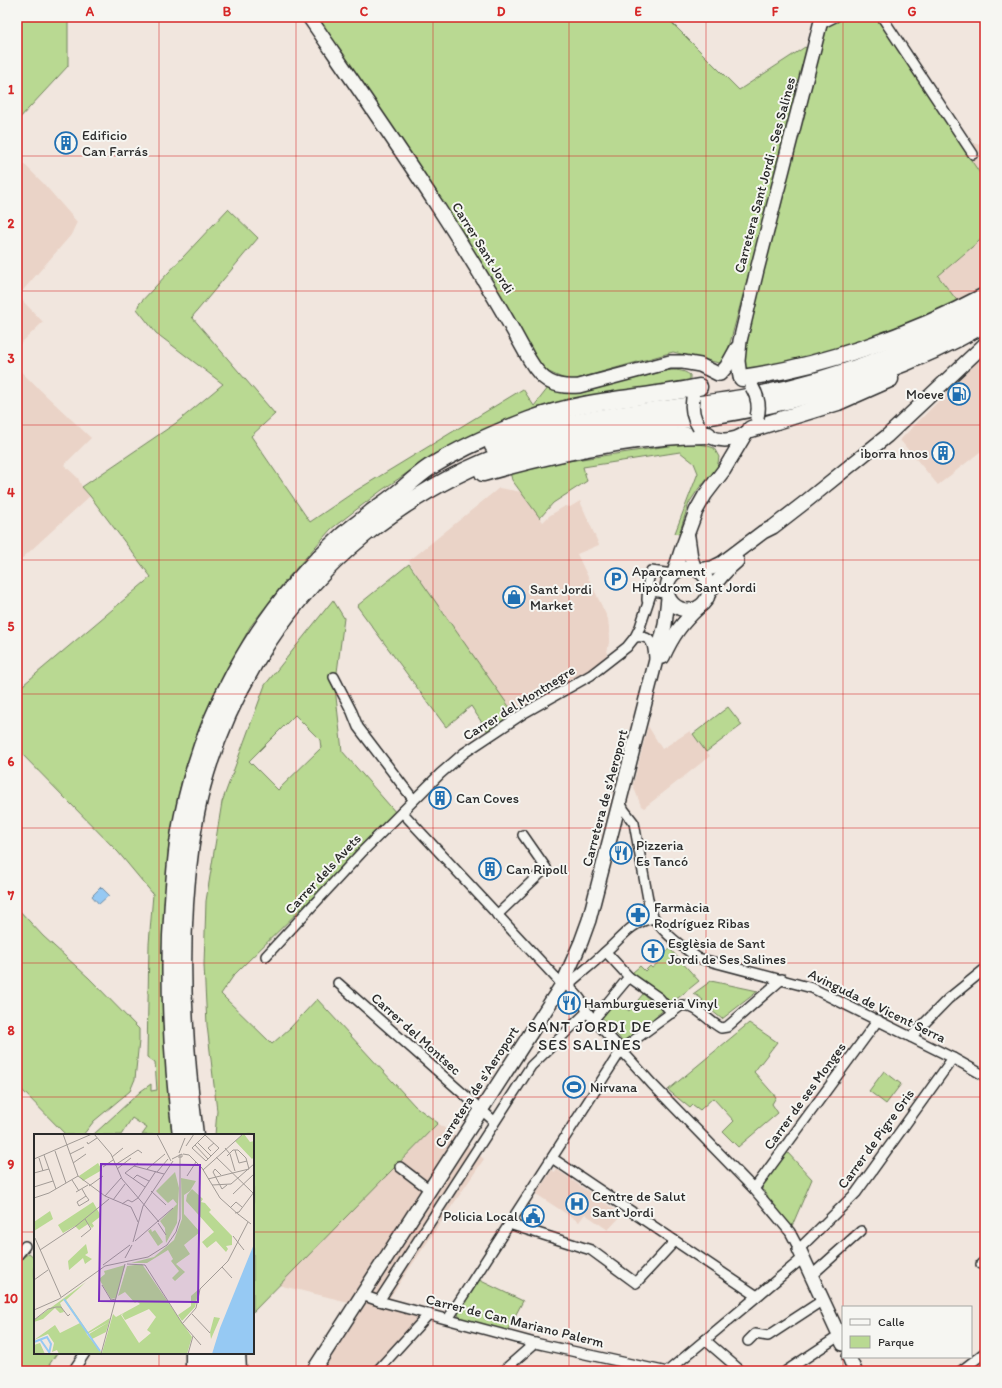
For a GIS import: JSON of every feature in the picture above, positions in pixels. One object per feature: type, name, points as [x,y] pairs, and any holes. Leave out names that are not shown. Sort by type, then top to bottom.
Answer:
[{"type":"highway","points":[[745,381],[827,360],[862,348],[920,327],[985,296]]},
{"type":"highway","points":[[392,498],[445,467],[518,437],[558,426],[593,419],[744,397],[823,379],[905,350],[957,325],[985,309]]},
{"type":"highway","points":[[195,1134],[185,1042],[184,930],[187,882],[192,840],[202,786],[218,738],[250,671],[270,639],[297,602],[324,572],[353,544],[393,513],[437,485],[510,452],[595,431],[746,410],[826,391],[896,366],[942,347],[985,324]]},
{"type":"highway","points":[[751,426],[838,402],[930,360],[953,347],[971,332]]},
{"type":"highway","points":[[182,1134],[172,1044],[171,972],[174,880],[179,837],[195,768],[207,732],[220,702],[258,632],[288,593],[325,552],[345,534],[429,468],[468,446],[530,419],[560,410],[600,402],[697,390]]},
{"type":"highway","points":[[437,485],[510,465],[605,446],[658,438],[707,433]]},
{"type":"highway","points":[[194,1354],[194,1371]]},
{"type":"highway","points":[[209,1354],[210,1371]]},
{"type":"highway","points":[[222,1354],[222,1371]]},
{"type":"highway","points":[[237,1354],[238,1371]]},
{"type":"main road","name":"Carrer Sant Jordi","points":[[309,17],[453,228],[478,268],[528,359],[536,371],[546,380],[556,386],[579,386],[662,363],[683,362],[700,365],[719,374]]},
{"type":"main road","name":"Carretera Sant Jordi - Ses Salines","points":[[745,381],[738,361],[740,340],[756,270],[821,20]]},
{"type":"main road","name":"Carretera Sant Jordi - Ses Salines","points":[[719,374],[731,360],[740,340]]},
{"type":"main road","points":[[674,573],[684,568],[697,570],[712,568],[722,563],[765,533],[887,436],[985,344]]},
{"type":"main road","points":[[683,362],[692,366],[697,372],[697,390],[692,410],[693,416],[725,451],[724,470]]},
{"type":"main road","points":[[652,682],[665,625],[668,596],[667,585],[674,573],[696,512],[704,496],[724,470],[751,426],[759,408],[758,399],[745,381],[729,374],[719,374],[708,378],[697,390]]},
{"type":"main road","points":[[707,433],[721,440],[734,439],[751,426]]},
{"type":"main road","points":[[652,682],[675,633],[682,623],[707,598],[715,583],[724,572],[765,533]]},
{"type":"main road","points":[[688,535],[691,558],[697,570],[704,574],[709,586],[709,593]]},
{"type":"main road","points":[[668,596],[672,604],[678,608],[692,610],[699,607]]},
{"type":"main road","name":"Carretera de s'Aeroport","points":[[313,1371],[481,1110],[567,985],[589,920],[652,682]]},
{"type":"main road","points":[[802,1253],[841,1340]]},
{"type":"main road","points":[[849,1358],[855,1371]]},
{"type":"street","points":[[821,20],[834,17]]},
{"type":"street","points":[[882,17],[973,154]]},
{"type":"street","name":"Carrer del Montnegre","points":[[647,606],[648,582],[651,572],[674,573]]},
{"type":"street","name":"Carrer del Montnegre","points":[[402,812],[413,799],[464,753],[524,714],[591,675],[616,656],[627,647],[635,637],[651,594],[654,591],[668,596]]},
{"type":"street","points":[[635,637],[642,636],[652,643],[655,665]]},
{"type":"street","points":[[334,677],[358,727],[413,799]]},
{"type":"street","name":"Avinguda de Vicent Serra","points":[[620,802],[634,823],[650,910],[654,918],[664,930],[698,958],[812,988],[953,1058],[985,1076]]},
{"type":"street","points":[[402,812],[558,980],[567,985],[584,1003],[587,1012],[652,1084],[754,1189],[790,1232],[802,1253],[757,1296],[668,1371]]},
{"type":"street","name":"Carrer dels Avets","points":[[266,956],[363,851],[402,812]]},
{"type":"street","points":[[497,915],[546,868],[522,835]]},
{"type":"street","points":[[567,985],[606,952],[624,933],[643,920],[654,918]]},
{"type":"street","points":[[606,952],[629,977],[659,998],[672,1013]]},
{"type":"street","points":[[911,1037],[948,999],[985,969]]},
{"type":"street","points":[[594,1019],[629,977]]},
{"type":"street","points":[[448,1319],[622,1049],[682,1005],[689,1006],[722,1028],[727,1027],[782,979]]},
{"type":"street","name":"Carrer del Montsec","points":[[338,983],[494,1121]]},
{"type":"street","points":[[379,1301],[530,1066],[587,1012]]},
{"type":"street","name":"Carrer de ses Monges","points":[[754,1189],[878,1020]]},
{"type":"street","name":"Carrer de Pigre Gris","points":[[802,1253],[856,1193],[953,1058]]},
{"type":"street","points":[[552,1158],[757,1296]]},
{"type":"street","points":[[400,1167],[430,1190]]},
{"type":"street","points":[[509,1224],[591,1250],[636,1283],[675,1241]]},
{"type":"street","points":[[812,1275],[861,1231]]},
{"type":"street","points":[[17,1256],[25,1246]]},
{"type":"street","name":"Carrer de Can Mariano Palerm","points":[[362,1295],[379,1301],[535,1343],[663,1371]]},
{"type":"street","points":[[748,1341],[755,1334],[768,1336],[823,1300]]},
{"type":"street","points":[[377,1371],[429,1314]]},
{"type":"street","points":[[705,1340],[741,1371]]},
{"type":"street","points":[[786,1371],[841,1340]]},
{"type":"street","points":[[503,1371],[535,1343]]},
{"type":"street","points":[[961,1371],[984,1353]]},
{"type":"street","points":[[73,1371],[84,1354]]},
{"type":"shaded area","points":[[985,141],[985,181],[964,149],[972,144],[982,143]]},
{"type":"shaded area","points":[[17,157],[43,183],[77,222],[71,235],[18,296],[43,322],[17,347]]},
{"type":"shaded area","points":[[985,236],[985,289],[959,303],[938,276]]},
{"type":"shaded area","points":[[985,354],[985,448],[938,485],[900,440]]},
{"type":"shaded area","points":[[17,368],[91,438],[64,465],[78,478],[82,487],[90,496],[17,563]]},
{"type":"shaded area","name":"Sant Jordi Market","points":[[499,488],[522,492],[543,522],[549,516],[565,506],[570,507],[580,501],[599,545],[577,554],[608,619],[610,637],[605,663],[515,715],[427,592],[409,561]]},
{"type":"shaded area","points":[[648,726],[662,749],[690,731],[710,756],[644,808],[641,806],[633,785]]},
{"type":"shaded area","points":[[438,1123],[484,1159],[390,1297],[429,1321],[382,1371],[321,1371],[361,1305],[278,1285]]},
{"type":"shaded area","name":"Centre de Salut Sant Jordi","points":[[556,1169],[615,1210],[615,1212],[621,1216],[608,1230],[585,1214],[579,1222],[536,1194],[552,1170],[555,1172]]},
{"type":"green space","points":[[17,17],[68,17],[68,66],[17,121]]},
{"type":"green space","points":[[315,17],[666,17],[739,90],[805,47],[809,50],[727,354],[723,361],[719,363],[673,352],[569,381],[540,368]]},
{"type":"green space","points":[[842,17],[875,17],[878,20],[985,181],[985,236],[938,276],[959,303],[846,347],[755,370],[745,369],[742,364],[747,334],[827,25]]},
{"type":"green space","points":[[228,209],[258,238],[192,317],[275,414],[251,436],[310,522],[357,490],[523,389],[534,406],[548,388],[559,391],[583,391],[607,386],[642,375],[643,377],[673,370],[685,372],[690,375],[690,380],[682,383],[587,397],[586,395],[583,396],[584,398],[534,411],[533,409],[530,410],[531,412],[448,449],[413,469],[382,490],[331,529],[285,581],[250,627],[217,688],[199,730],[182,779],[169,841],[162,952],[164,1043],[172,1134],[143,1134],[147,1128],[132,1118],[122,1134],[94,1134],[141,1091],[151,1084],[151,1091],[157,1090],[155,1063],[147,1057],[149,944],[153,894],[118,852],[17,749],[17,690],[151,577],[82,487],[176,423],[223,384],[156,333],[137,309],[139,304]]},
{"type":"green space","points":[[688,443],[705,445],[714,448],[719,457],[717,469],[699,488],[689,503],[679,534],[675,533],[698,473],[694,463],[680,452],[583,467],[587,481],[553,503],[540,518],[512,480],[510,472],[562,462]]},
{"type":"green space","points":[[409,564],[515,715],[488,732],[471,706],[446,727],[357,606]]},
{"type":"green space","points":[[333,600],[344,618],[335,688],[342,751],[397,814],[234,975],[221,994],[272,1044],[290,1028],[317,999],[415,1106],[438,1123],[254,1311],[254,1134],[215,1134],[217,1111],[207,1025],[204,965],[206,901],[222,802],[265,685]],"holes":[[[295,715],[320,740],[321,748],[278,790],[249,761]]]},
{"type":"green space","points":[[728,707],[742,725],[706,752],[693,734]]},
{"type":"green space","points":[[17,908],[43,936],[89,978],[139,1029],[139,1041],[135,1079],[130,1091],[94,1121],[84,1134],[65,1134],[17,1085]]},
{"type":"green space","points":[[670,949],[699,981],[673,1002],[668,1003],[655,989],[647,986],[632,973],[640,966],[645,971],[650,966],[652,968],[660,961],[658,959]]},
{"type":"green space","points":[[711,981],[758,991],[722,1019],[701,1002],[703,1000],[693,994]]},
{"type":"green space","points":[[619,991],[621,993],[616,1000],[629,1011],[643,994],[650,1000],[654,998],[665,1009],[623,1042],[600,1015]]},
{"type":"green space","points":[[749,1023],[777,1042],[754,1072],[776,1097],[772,1104],[778,1113],[738,1147],[723,1132],[734,1121],[713,1098],[700,1110],[693,1105],[690,1108],[668,1090]]},
{"type":"green space","points":[[884,1071],[901,1084],[886,1104],[869,1091]]},
{"type":"green space","points":[[787,1152],[812,1179],[792,1226],[767,1198],[768,1196],[762,1188],[762,1185]]},
{"type":"green space","points":[[29,1253],[34,1257],[34,1354],[56,1354],[45,1371],[17,1371],[17,1265],[22,1258]]},
{"type":"green space","points":[[479,1280],[523,1301],[507,1331],[461,1319],[459,1317],[459,1310]]},
{"type":"water","points":[[101,887],[109,895],[99,904],[92,896]]},
{"type":"place","name":"Edificio Can Farrás","points":[[66,143]]},
{"type":"place","name":"Moeve","points":[[959,394]]},
{"type":"place","name":"iborra hnos","points":[[943,453]]},
{"type":"place","name":"Aparcament Hipòdrom Sant Jordi","points":[[616,579]]},
{"type":"place","name":"Sant Jordi Market","points":[[514,597]]},
{"type":"place","name":"Can Coves","points":[[440,798]]},
{"type":"place","name":"Pizzeria Es Tancó","points":[[621,853]]},
{"type":"place","name":"Can Ripoll","points":[[490,869]]},
{"type":"place","name":"Farmàcia Rodríguez Ribas","points":[[638,915]]},
{"type":"place","name":"Esglèsia de Sant Jordi de Ses Salines","points":[[653,951]]},
{"type":"place","name":"Hamburgueseria Vinyl","points":[[569,1003]]},
{"type":"place","name":"Nirvana","points":[[574,1087]]},
{"type":"place","name":"Centre de Salut Sant Jordi","points":[[577,1204]]},
{"type":"place","name":"Policia Local","points":[[533,1216]]},
{"type":"district","name":"SANT JORDI DE SES SALINES","points":[[590,1035]]}]
